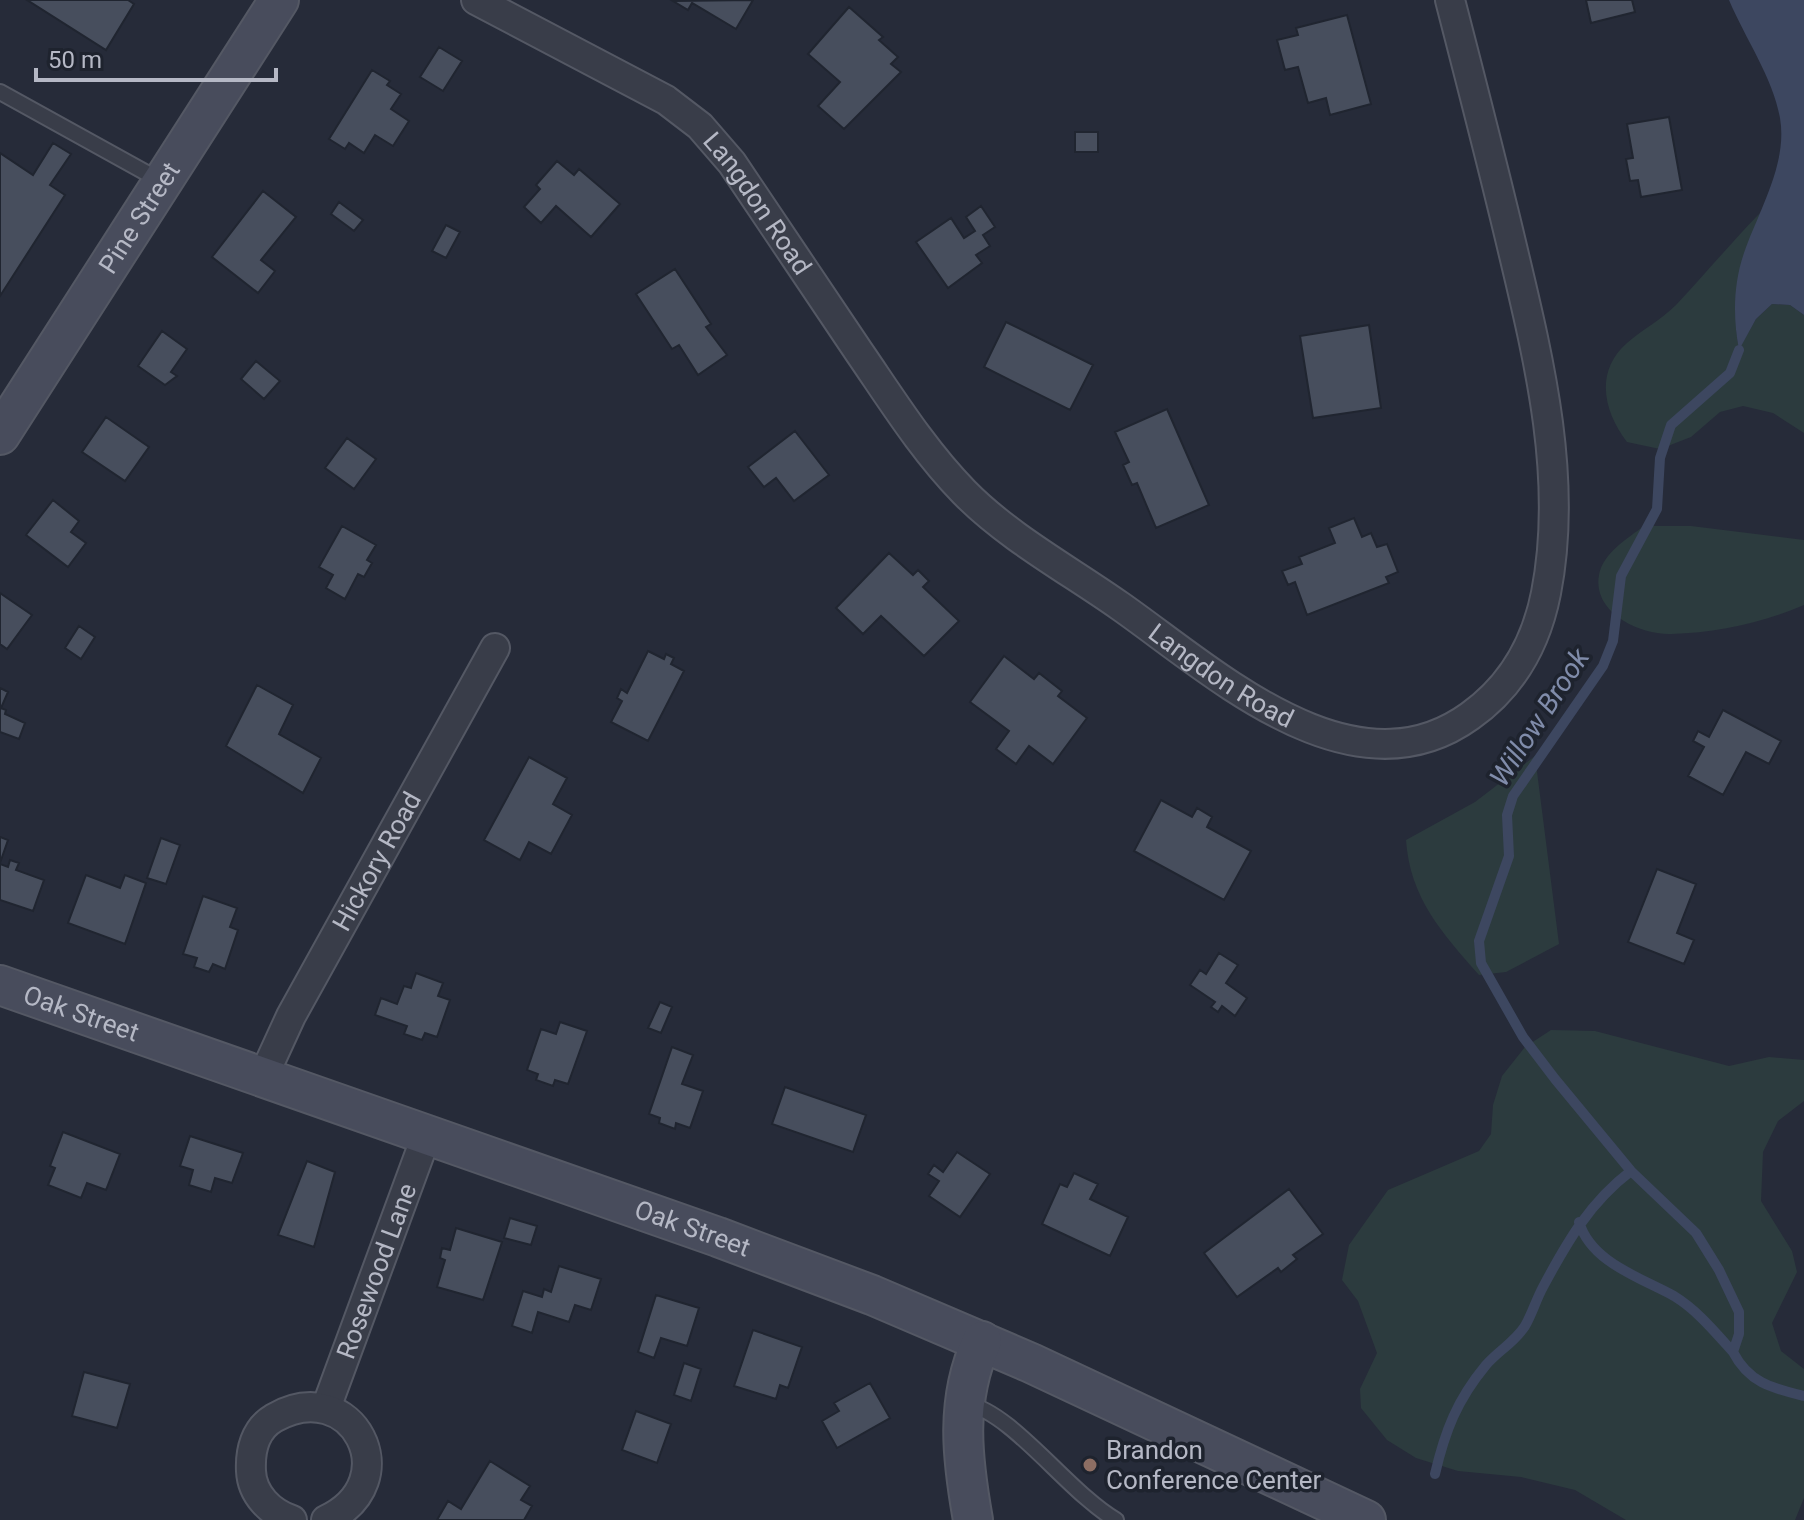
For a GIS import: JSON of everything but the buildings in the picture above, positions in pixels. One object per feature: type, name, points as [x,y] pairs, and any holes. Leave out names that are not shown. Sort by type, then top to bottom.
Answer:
[{"type":"main road","name":"Pine Street","points":[[0,435],[279,0]]},
{"type":"main road","name":"Oak Street","points":[[0,985],[732,1242],[982,1341],[1366,1520]]},
{"type":"main road","points":[[973,1520],[966,1474],[962,1403],[970,1370],[982,1341]]},
{"type":"street","name":"Langdon Road","points":[[476,0],[631,78],[700,126],[732,163],[910,428],[968,496],[1279,713],[1343,741],[1380,744],[1422,737],[1462,722],[1492,700],[1517,669],[1536,632],[1546,590],[1552,502],[1545,391],[1450,0]]},
{"type":"street","name":"Hickory Road","points":[[263,1077],[291,1016],[495,648]]},
{"type":"street","name":"Rosewood Lane","points":[[326,1408],[427,1134]]},
{"type":"street","points":[[292,1520],[278,1515],[262,1501],[251,1478],[250,1456],[256,1438],[268,1422],[290,1408],[309,1405],[326,1408],[349,1420],[365,1445],[368,1469],[364,1485],[353,1503],[326,1520]]},
{"type":"lane","points":[[0,92],[163,182]]},
{"type":"lane","points":[[962,1403],[975,1405],[1000,1419],[1074,1490],[1116,1520]]},
{"type":"shaded area","points":[[1760,213],[1748,246],[1737,297],[1739,349],[1756,319],[1772,304],[1790,305],[1804,315],[1804,433],[1773,413],[1743,406],[1720,412],[1691,437],[1660,449],[1627,442],[1608,405],[1606,379],[1610,366],[1627,343],[1676,305]]},
{"type":"shaded area","points":[[1644,526],[1691,526],[1804,540],[1804,605],[1756,622],[1705,632],[1659,633],[1633,626],[1611,611],[1603,600],[1599,575],[1611,553]]},
{"type":"shaded area","points":[[1535,756],[1559,944],[1506,972],[1479,975],[1430,914],[1414,880],[1406,840],[1475,802]]},
{"type":"shaded area","points":[[1551,1030],[1595,1031],[1729,1066],[1769,1057],[1804,1060],[1804,1101],[1778,1121],[1763,1152],[1761,1201],[1792,1251],[1797,1272],[1772,1323],[1781,1351],[1804,1369],[1804,1498],[1795,1520],[1626,1520],[1575,1490],[1521,1477],[1458,1471],[1416,1458],[1387,1440],[1361,1408],[1360,1389],[1377,1353],[1358,1301],[1342,1280],[1349,1245],[1388,1190],[1479,1151],[1491,1134],[1493,1105],[1502,1076],[1525,1047]]},
{"type":"water","points":[[1729,0],[1804,0],[1804,315],[1790,305],[1772,304],[1756,319],[1739,350],[1735,314],[1738,277],[1776,170],[1781,135],[1780,118],[1771,88]]},
{"type":"waterway","name":"Willow Brook","points":[[1739,350],[1730,373],[1671,425],[1660,458],[1657,509],[1621,576],[1613,641],[1603,666],[1513,796],[1507,815],[1509,856],[1479,941],[1481,963],[1523,1037],[1631,1171],[1696,1233],[1719,1270],[1739,1312],[1739,1334],[1733,1352],[1739,1362],[1762,1383],[1804,1396]]},
{"type":"waterway","points":[[1435,1474],[1448,1430],[1467,1391],[1486,1365],[1525,1326],[1552,1270],[1591,1209],[1631,1171]]},
{"type":"waterway","points":[[1579,1222],[1585,1236],[1605,1258],[1674,1296],[1705,1322],[1733,1352]]},
{"type":"place","name":"Brandon Conference Center","points":[[1090,1465]]}]
